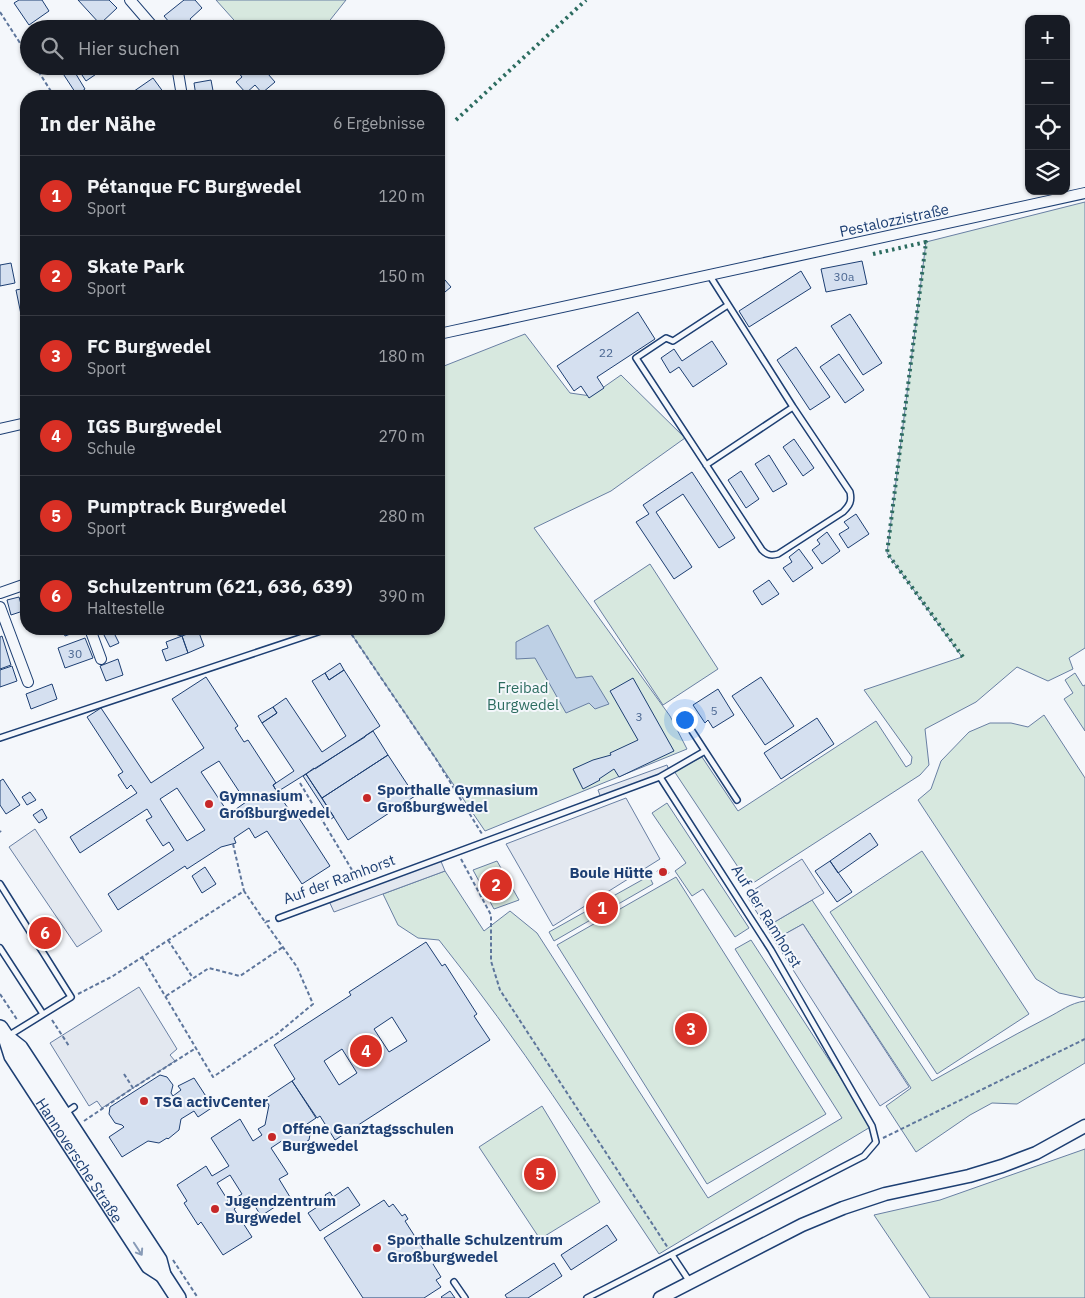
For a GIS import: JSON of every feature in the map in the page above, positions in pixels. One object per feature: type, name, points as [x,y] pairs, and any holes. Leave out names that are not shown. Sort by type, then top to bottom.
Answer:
[{"type":"main road","name":"Hannoversche Straße","points":[[3,1033],[12,1056],[64,1114],[149,1266],[163,1275],[178,1298]]},
{"type":"street","points":[[130,0],[147,20]]},
{"type":"street","points":[[178,75],[181,90]]},
{"type":"street","name":"Pestalozzistraße","points":[[445,333],[1085,193]]},
{"type":"street","points":[[0,429],[20,424]]},
{"type":"street","points":[[0,593],[20,586]]},
{"type":"street","points":[[0,607],[28,682]]},
{"type":"street","points":[[92,635],[101,659]]},
{"type":"street","points":[[660,1298],[802,1225],[843,1208],[885,1194],[969,1176],[1002,1166],[1036,1152],[1085,1126]]},
{"type":"lane","points":[[710,276],[793,407],[850,492],[852,499],[849,506],[843,512],[772,556],[762,550],[636,358],[666,338],[673,340],[728,305]]},
{"type":"lane","points":[[706,465],[793,407]]},
{"type":"lane","points":[[0,738],[308,635]]},
{"type":"lane","points":[[692,731],[737,800]]},
{"type":"lane","points":[[660,778],[705,751]]},
{"type":"lane","name":"Auf der Ramhorst","points":[[279,918],[660,778],[771,950],[872,1126],[876,1142]]},
{"type":"lane","points":[[0,884],[71,997],[3,1033]]},
{"type":"lane","points":[[0,948],[45,1012]]},
{"type":"lane","points":[[587,1298],[864,1156],[876,1142]]},
{"type":"lane","points":[[672,1254],[690,1283]]},
{"type":"lane","points":[[454,1282],[465,1298]]},
{"type":"path","points":[[0,12],[20,43]]},
{"type":"path","points":[[41,75],[50,90]]},
{"type":"path","points":[[352,635],[436,759],[486,842]]},
{"type":"path","points":[[300,783],[363,888]]},
{"type":"path","points":[[142,956],[213,1077],[277,1034],[313,1004],[297,967],[244,891],[233,844]]},
{"type":"path","points":[[457,853],[491,915],[491,961],[500,990],[672,1254]]},
{"type":"path","points":[[71,997],[113,976],[244,891]]},
{"type":"path","points":[[265,922],[279,918]]},
{"type":"path","points":[[168,940],[193,978]]},
{"type":"path","points":[[166,996],[209,968],[240,976],[283,947]]},
{"type":"path","points":[[45,1012],[69,1046]]},
{"type":"path","points":[[876,1142],[1085,1039]]},
{"type":"path","points":[[83,1122],[196,1048]]},
{"type":"path","points":[[124,1074],[133,1088]]},
{"type":"green space","points":[[216,0],[346,0],[330,20],[234,20]]},
{"type":"green space","points":[[1085,202],[1085,648],[1069,658],[1073,669],[1048,681],[1017,667],[976,702],[925,729],[929,765],[920,775],[750,885],[674,771],[702,757],[738,811],[876,721],[906,767],[911,764],[912,757],[864,690],[962,657],[887,553],[926,242]]},
{"type":"green space","name":"Freibad Burgwedel","points":[[525,334],[570,393],[591,396],[621,375],[685,438],[611,491],[534,528],[670,716],[687,749],[485,831],[352,635],[445,635],[445,366]]},
{"type":"green space","points":[[650,564],[718,669],[663,705],[594,601]]},
{"type":"green space","points":[[1075,673],[1083,686],[1085,685],[1085,731],[1064,699],[1073,693],[1065,680]]},
{"type":"green space","points":[[1044,715],[1085,778],[1085,997],[1082,998],[1059,993],[1036,979],[918,800],[931,789],[941,761],[969,732],[990,723],[1011,723],[1028,727]]},
{"type":"green space","points":[[667,803],[749,928],[735,937],[703,889],[692,896],[675,871],[686,863],[652,813]]},
{"type":"green space","points":[[922,851],[1029,1014],[937,1074],[830,912]]},
{"type":"green space","points":[[497,861],[519,900],[494,909],[473,870]]},
{"type":"green space","points":[[445,871],[484,931],[510,911],[537,933],[708,1198],[842,1118],[735,949],[751,940],[872,1126],[659,1254],[525,1055],[439,940],[418,938],[398,925],[383,894]]},
{"type":"green space","points":[[649,876],[653,884],[554,941],[549,932]]},
{"type":"green space","points":[[676,877],[826,1114],[707,1184],[557,945]]},
{"type":"green space","points":[[812,900],[932,1081],[1066,1008],[1085,1001],[1085,1063],[1017,1104],[992,1103],[970,1115],[916,1152],[886,1106],[911,1088],[803,924],[774,940],[766,927]]},
{"type":"green space","points":[[542,1106],[600,1202],[540,1239],[479,1147]]},
{"type":"green space","points":[[1085,1149],[1085,1298],[930,1298],[874,1215],[940,1200]]},
{"type":"shaded area","points":[[667,765],[670,773],[601,798],[598,790]]},
{"type":"shaded area","points":[[626,798],[660,859],[553,926],[506,844]]},
{"type":"shaded area","points":[[35,829],[102,931],[77,947],[9,847]]},
{"type":"shaded area","points":[[440,859],[445,871],[334,912],[329,901]]},
{"type":"shaded area","points":[[802,859],[824,893],[766,927],[746,895]]},
{"type":"shaded area","points":[[803,924],[909,1087],[880,1106],[774,940]]},
{"type":"shaded area","points":[[139,987],[177,1049],[170,1055],[175,1061],[102,1108],[97,1101],[89,1106],[50,1043]]},
{"type":"water","points":[[548,625],[576,678],[592,676],[609,704],[595,709],[589,703],[566,713],[535,658],[516,659],[516,642]]},
{"type":"building","points":[[19,0],[42,0],[49,11],[36,20],[26,20],[14,3]]},
{"type":"building","points":[[78,0],[109,0],[117,8],[104,20],[96,20]]},
{"type":"building","points":[[184,0],[195,0],[202,8],[191,20],[167,20],[164,16]]},
{"type":"building","points":[[64,75],[76,75],[85,89],[74,90]]},
{"type":"building","points":[[82,75],[95,75],[86,81]]},
{"type":"building","points":[[240,75],[269,75],[275,82],[266,90],[259,90],[255,85],[249,90],[243,90],[236,82],[242,77]]},
{"type":"building","points":[[153,78],[162,90],[136,90]]},
{"type":"building","points":[[211,80],[213,90],[195,90],[194,83]]},
{"type":"building","points":[[862,261],[867,284],[826,292],[821,269]]},
{"type":"building","points":[[11,263],[15,283],[0,286],[0,265]]},
{"type":"building","points":[[801,271],[811,288],[749,327],[739,311]]},
{"type":"building","points":[[445,280],[451,287],[445,292]]},
{"type":"building","points":[[20,289],[20,310],[16,290]]},
{"type":"building","points":[[638,312],[655,339],[597,377],[604,388],[589,398],[581,386],[574,391],[557,366]]},
{"type":"building","points":[[850,314],[882,363],[863,375],[831,326]]},
{"type":"building","points":[[712,341],[727,364],[693,387],[679,367],[670,373],[661,358],[674,349],[682,361]]},
{"type":"building","points":[[796,347],[830,397],[810,410],[777,360]]},
{"type":"building","points":[[839,354],[864,390],[845,403],[820,367]]},
{"type":"building","points":[[794,439],[814,468],[803,476],[783,447]]},
{"type":"building","points":[[769,455],[787,484],[773,492],[755,464]]},
{"type":"building","points":[[741,471],[759,499],[746,508],[728,480]]},
{"type":"building","points":[[692,472],[735,538],[719,548],[683,494],[656,512],[692,567],[674,579],[636,522],[649,514],[643,505]]},
{"type":"building","points":[[856,514],[869,534],[848,548],[839,534],[849,528],[844,522]]},
{"type":"building","points":[[827,532],[840,551],[822,564],[812,550],[820,544],[817,540]]},
{"type":"building","points":[[799,549],[813,568],[793,582],[783,568],[792,562],[789,557]]},
{"type":"building","points":[[769,580],[779,594],[762,605],[753,591]]},
{"type":"building","points":[[19,597],[20,612],[11,615],[7,600]]},
{"type":"building","points":[[104,635],[115,635],[119,643],[110,647]]},
{"type":"building","points":[[200,635],[204,646],[188,653],[182,636]]},
{"type":"building","points":[[2,636],[11,665],[0,669],[0,637]]},
{"type":"building","points":[[182,636],[188,653],[166,661],[162,650],[168,648],[166,642]]},
{"type":"building","points":[[85,638],[93,658],[65,668],[58,648]]},
{"type":"building","points":[[118,659],[123,675],[106,681],[100,666]]},
{"type":"building","points":[[340,663],[344,670],[329,680],[325,673]]},
{"type":"building","points":[[12,666],[17,681],[0,687],[0,670]]},
{"type":"building","points":[[344,670],[380,726],[277,792],[273,785],[294,771],[262,723],[277,713],[273,707],[286,698],[322,752],[346,736],[312,681],[325,673],[329,680]]},
{"type":"building","points":[[206,677],[238,726],[235,728],[244,742],[248,740],[276,783],[273,785],[277,792],[292,814],[295,812],[330,866],[302,884],[267,831],[255,838],[249,828],[234,838],[236,843],[221,847],[187,869],[185,866],[118,910],[108,894],[174,850],[169,842],[163,846],[146,820],[152,817],[147,809],[80,853],[70,837],[137,793],[131,785],[127,789],[118,775],[123,772],[87,717],[101,708],[151,783],[204,748],[172,699]],"holes":[[[219,761],[246,802],[229,814],[201,772]],[[177,788],[205,830],[187,841],[160,799]]]},
{"type":"building","points":[[761,677],[794,726],[765,745],[732,696]]},
{"type":"building","points":[[633,678],[674,751],[619,777],[614,769],[600,780],[583,789],[573,769],[593,760],[611,755],[610,753],[638,740],[610,691]]},
{"type":"building","points":[[52,684],[57,699],[31,709],[26,694]]},
{"type":"building","points":[[718,689],[734,715],[713,728],[708,720],[705,723],[693,705]]},
{"type":"building","points":[[273,707],[277,713],[262,723],[258,716]]},
{"type":"building","points":[[817,718],[834,744],[781,779],[764,753]]},
{"type":"building","points":[[373,731],[388,755],[322,798],[306,774]]},
{"type":"building","name":"Sporthalle Gymnasium Großburgwedel","points":[[388,755],[415,796],[348,840],[322,798]]},
{"type":"building","points":[[306,774],[334,817],[331,819],[303,776]]},
{"type":"building","points":[[3,779],[20,805],[6,814],[0,805],[0,781]]},
{"type":"building","points":[[30,792],[36,800],[27,805],[22,797]]},
{"type":"building","points":[[42,809],[47,818],[39,823],[33,815]]},
{"type":"building","points":[[870,833],[878,845],[838,873],[830,861]]},
{"type":"building","points":[[830,861],[852,892],[837,902],[815,871]]},
{"type":"building","points":[[205,867],[216,884],[202,893],[192,876]]},
{"type":"building","name":"Boule Hütte","points":[[665,867],[669,873],[661,877],[657,871]]},
{"type":"building","points":[[426,942],[442,966],[445,964],[477,1014],[474,1016],[490,1040],[335,1140],[320,1116],[317,1118],[292,1081],[295,1079],[274,1045],[351,995],[349,992]],"holes":[[[392,1017],[407,1041],[389,1052],[374,1029]],[[342,1049],[357,1073],[339,1085],[324,1061]]]},
{"type":"building","points":[[160,1075],[167,1077],[173,1085],[171,1093],[173,1096],[181,1090],[178,1086],[194,1078],[213,1107],[198,1117],[194,1111],[181,1119],[179,1130],[168,1139],[159,1143],[148,1141],[122,1157],[109,1137],[124,1127],[115,1123],[109,1114],[110,1107]]},
{"type":"building","points":[[292,1081],[316,1118],[307,1124],[311,1129],[309,1140],[296,1148],[286,1146],[283,1140],[271,1148],[288,1174],[279,1179],[290,1197],[261,1216],[250,1198],[234,1209],[252,1237],[223,1255],[201,1222],[198,1225],[184,1203],[187,1201],[177,1185],[206,1166],[212,1176],[229,1166],[211,1138],[240,1119],[253,1141],[262,1135],[258,1129],[265,1125],[269,1105],[265,1099]],"holes":[[[230,1175],[242,1194],[229,1202],[217,1183]]]},
{"type":"building","points":[[348,1187],[360,1205],[320,1231],[308,1213],[328,1200],[325,1195],[330,1192],[333,1197]]},
{"type":"building","name":"Sporthalle Schulzentrum Großburgwedel","points":[[384,1200],[389,1207],[393,1204],[402,1216],[405,1214],[408,1219],[405,1221],[430,1260],[433,1258],[436,1262],[433,1264],[441,1277],[436,1280],[441,1287],[424,1298],[363,1298],[324,1238]]},
{"type":"building","points":[[607,1225],[617,1240],[571,1270],[561,1255]]},
{"type":"building","points":[[554,1263],[562,1276],[528,1298],[507,1298],[505,1295]]},
{"type":"building","points":[[450,1291],[455,1298],[441,1297]]},
{"type":"hedge","points":[[456,120],[586,0]]},
{"type":"hedge","points":[[873,254],[926,242],[887,553],[963,657]]},
{"type":"place","name":"Sporthalle Gymnasium Großburgwedel","points":[[367,798]]},
{"type":"place","name":"Gymnasium Großburgwedel","points":[[209,804]]},
{"type":"place","name":"Boule Hütte","points":[[663,872]]},
{"type":"place","name":"Skate Park","points":[[496,885]]},
{"type":"place","name":"Pétanque FC Burgwedel","points":[[602,908]]},
{"type":"place","name":"Schulzentrum (621, 636, 639)","points":[[45,933]]},
{"type":"place","name":"FC Burgwedel","points":[[691,1029]]},
{"type":"place","name":"IGS Burgwedel","points":[[366,1051]]},
{"type":"place","name":"TSG activCenter","points":[[144,1101]]},
{"type":"place","name":"Offene Ganztagsschulen Burgwedel","points":[[272,1137]]},
{"type":"place","name":"Pumptrack Burgwedel","points":[[540,1174]]},
{"type":"place","name":"Jugendzentrum Burgwedel","points":[[215,1209]]},
{"type":"place","name":"Sporthalle Schulzentrum Großburgwedel","points":[[377,1248]]}]
